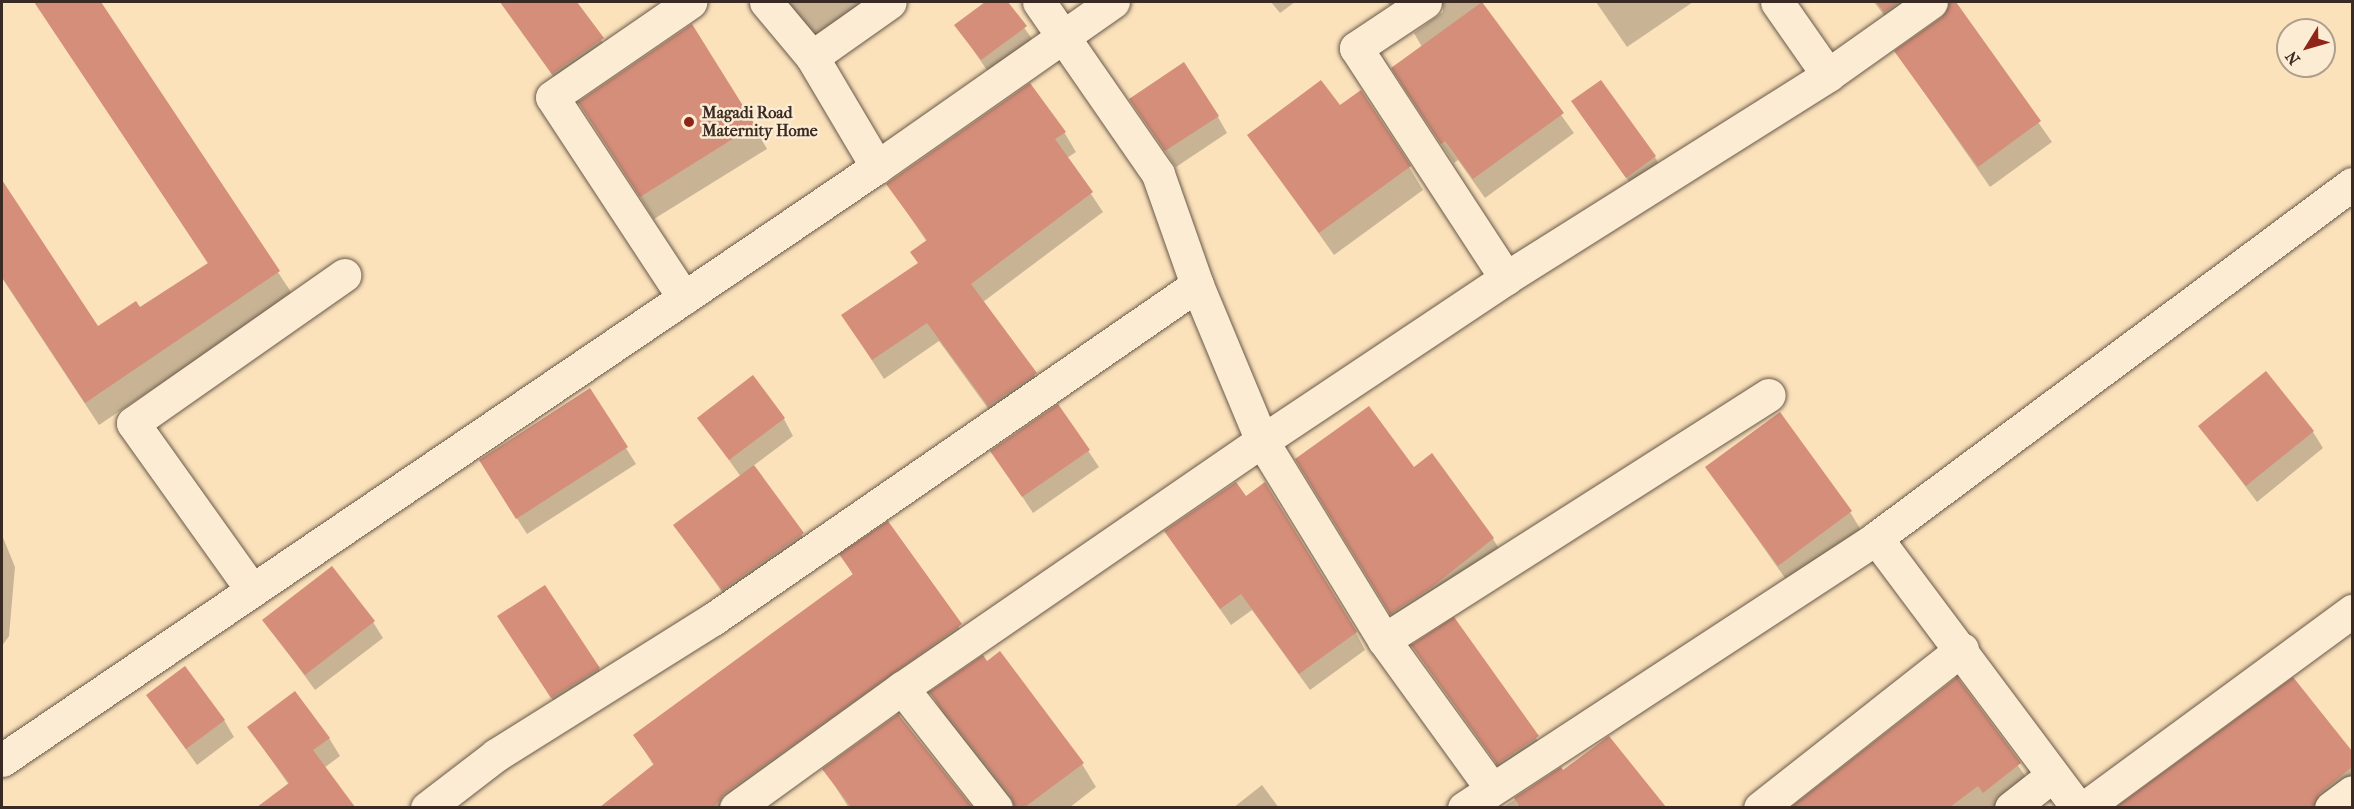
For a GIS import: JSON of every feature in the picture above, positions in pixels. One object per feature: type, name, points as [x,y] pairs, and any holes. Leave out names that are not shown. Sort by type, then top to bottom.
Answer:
[{"type":"street","points":[[684,298],[552,97],[690,2]]},
{"type":"street","points":[[766,2],[812,57],[877,166]]},
{"type":"street","points":[[812,57],[890,2]]},
{"type":"street","points":[[1039,2],[1066,37],[1158,174],[1197,285],[1262,441],[1384,640],[1492,789]]},
{"type":"street","points":[[2,760],[684,298],[1066,37],[1113,2]]},
{"type":"street","points":[[1425,2],[1356,48],[1506,278]]},
{"type":"street","points":[[1777,2],[1828,75]]},
{"type":"street","points":[[736,807],[902,688],[1262,441],[1506,278],[1828,75],[1931,2]]},
{"type":"street","points":[[1464,807],[1876,538],[2352,184]]},
{"type":"street","points":[[252,590],[133,423],[344,275]]},
{"type":"street","points":[[427,807],[496,755],[723,613],[1197,285]]},
{"type":"street","points":[[1384,640],[1769,395]]},
{"type":"street","points":[[1876,538],[1962,649],[2078,807]]},
{"type":"street","points":[[2084,807],[2352,611]]},
{"type":"street","points":[[1760,807],[1962,649]]},
{"type":"street","points":[[902,688],[996,807]]},
{"type":"street","points":[[2011,807],[2053,775]]},
{"type":"street","points":[[2331,807],[2352,792]]},
{"type":"building","points":[[34,2],[101,2],[280,271],[85,403],[2,277],[2,180],[98,326],[136,301],[140,307],[208,263]]},
{"type":"building","points":[[500,2],[577,2],[604,38],[552,74]]},
{"type":"building","points":[[985,2],[1008,2],[1027,26],[981,60],[954,25]]},
{"type":"building","points":[[1482,2],[1564,113],[1473,179],[1445,141],[1441,144],[1391,68]]},
{"type":"building","points":[[1876,2],[1899,2],[1884,12]]},
{"type":"building","points":[[1950,2],[1956,2],[2041,121],[1978,167],[1894,51],[1942,17]]},
{"type":"building","points":[[692,24],[755,125],[640,197],[578,102]]},
{"type":"building","points":[[1184,62],[1219,116],[1165,151],[1129,99]]},
{"type":"building","points":[[1321,80],[1340,105],[1361,90],[1411,166],[1319,233],[1247,135]]},
{"type":"building","points":[[1601,80],[1656,156],[1626,178],[1571,101]]},
{"type":"building","points":[[1030,83],[1066,132],[1055,139],[1093,192],[971,284],[1037,373],[988,406],[927,323],[872,360],[841,315],[918,263],[910,252],[927,240],[886,184]]},
{"type":"building","points":[[2266,371],[2314,431],[2246,486],[2198,426]]},
{"type":"building","points":[[753,375],[785,418],[729,460],[697,418]]},
{"type":"building","points":[[590,388],[628,447],[516,519],[479,460]]},
{"type":"building","points":[[1058,404],[1090,450],[1022,497],[990,451]]},
{"type":"building","points":[[1369,406],[1414,467],[1432,453],[1494,538],[1432,587],[1390,614],[1295,459]]},
{"type":"building","points":[[1780,412],[1852,511],[1778,566],[1705,467]]},
{"type":"building","points":[[754,465],[804,533],[722,590],[673,525]]},
{"type":"building","points":[[1236,482],[1246,496],[1265,482],[1357,632],[1299,674],[1241,594],[1220,609],[1164,531]]},
{"type":"building","points":[[888,521],[962,624],[725,793],[714,807],[600,807],[654,764],[633,735],[853,574],[839,554]]},
{"type":"building","points":[[332,566],[375,621],[305,675],[262,620]]},
{"type":"building","points":[[545,585],[600,668],[551,698],[497,616]]},
{"type":"building","points":[[1454,617],[1539,736],[1497,764],[1411,645]]},
{"type":"building","points":[[1000,651],[1084,763],[1025,807],[1014,807],[1011,796],[929,692],[983,655],[987,661]]},
{"type":"building","points":[[185,666],[225,720],[186,749],[146,695]]},
{"type":"building","points":[[1957,677],[2021,763],[1983,793],[1978,786],[1950,807],[1791,807]]},
{"type":"building","points":[[2293,677],[2352,751],[2352,767],[2320,793],[2313,807],[2116,807]]},
{"type":"building","points":[[295,691],[330,738],[313,750],[355,807],[257,807],[289,783],[247,727]]},
{"type":"building","points":[[898,714],[972,807],[851,807],[822,769]]},
{"type":"building","points":[[1609,736],[1666,807],[1515,807],[1519,805],[1514,798],[1561,767],[1563,770]]},
{"type":"place","name":"Magadi Road Maternity Home","points":[[689,122]]}]
